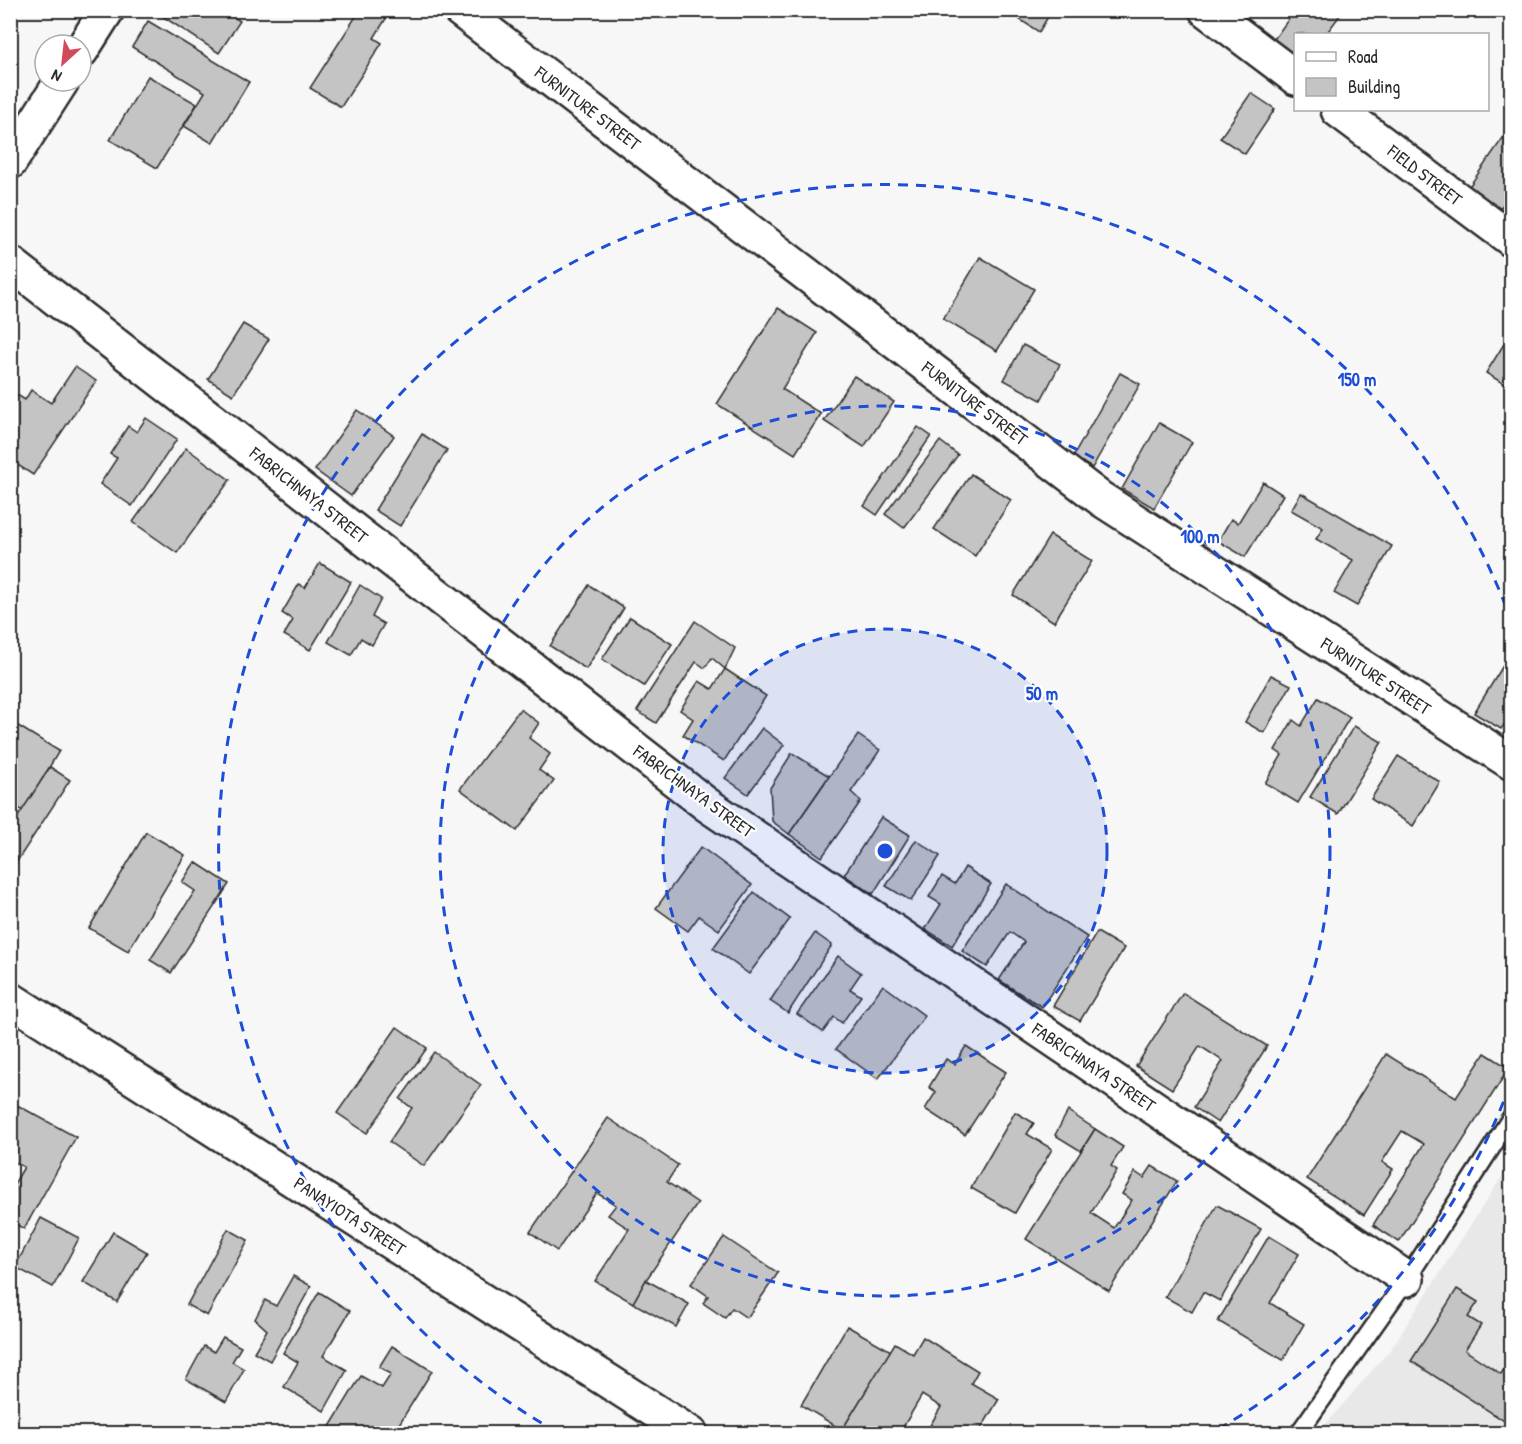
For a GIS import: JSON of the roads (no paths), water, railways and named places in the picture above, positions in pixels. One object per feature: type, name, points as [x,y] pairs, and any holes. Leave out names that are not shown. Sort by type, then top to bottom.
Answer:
[{"type":"street","points":[[92,33],[107,10]]},
{"type":"street","name":"FURNITURE STREET","points":[[460,10],[1101,499],[1512,763]]},
{"type":"street","points":[[1206,10],[1294,76]]},
{"type":"street","points":[[10,162],[54,93]]},
{"type":"street","name":"FIELD STREET","points":[[1339,111],[1512,240]]},
{"type":"street","name":"FABRICHNAYA STREET","points":[[10,263],[706,804],[1407,1279]]},
{"type":"street","name":"PANAYIOTA STREET","points":[[10,999],[691,1434]]},
{"type":"lane","points":[[1298,1434],[1407,1279],[1512,1116]]}]
